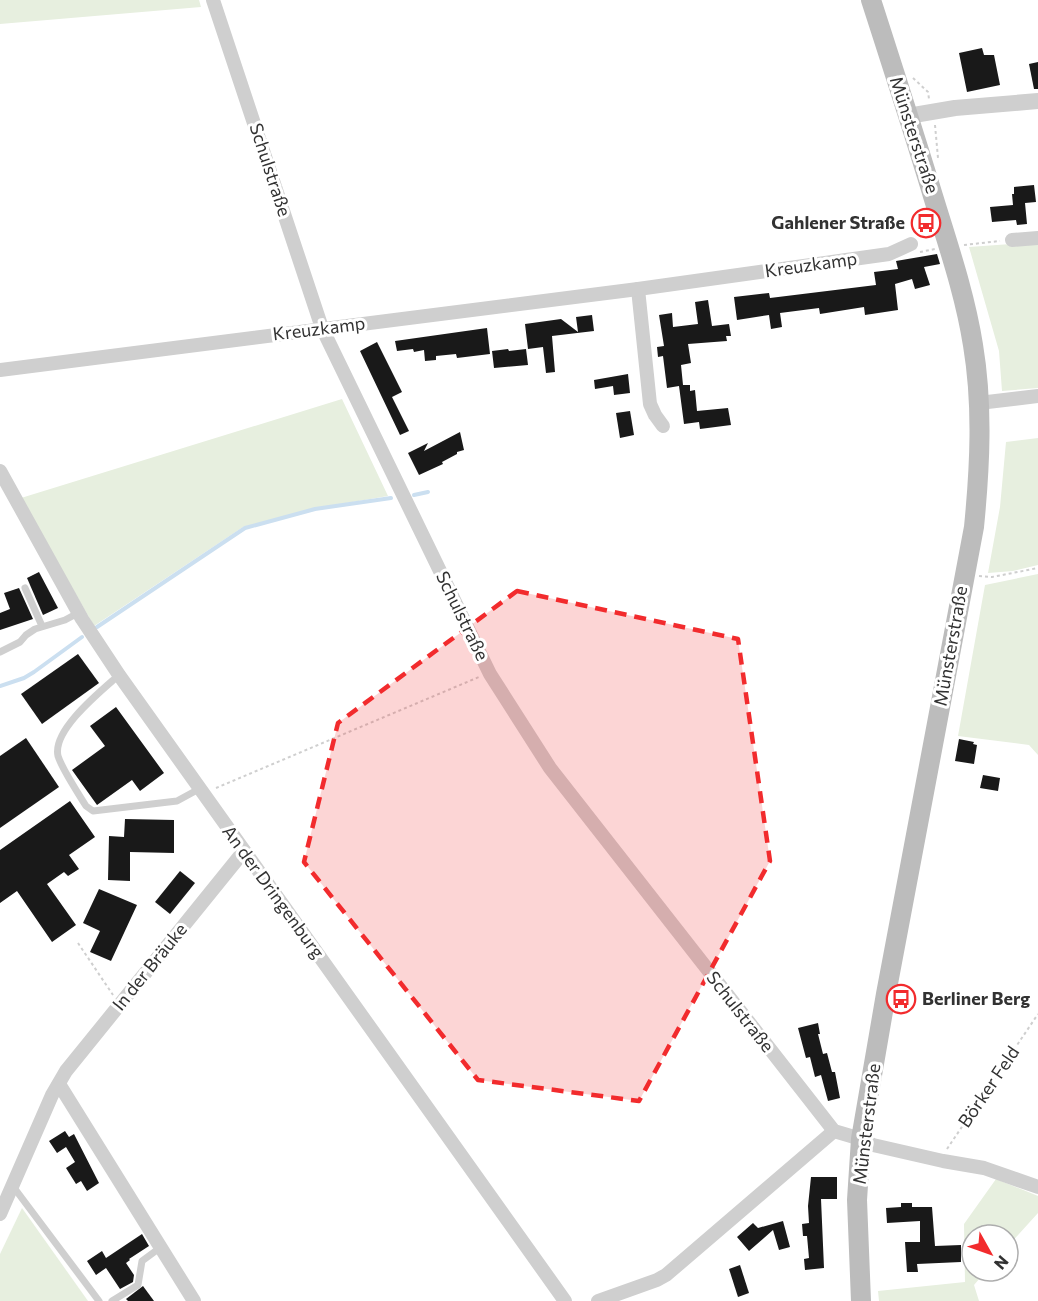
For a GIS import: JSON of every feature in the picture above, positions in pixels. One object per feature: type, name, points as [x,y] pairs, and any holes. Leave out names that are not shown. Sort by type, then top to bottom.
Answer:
[{"type":"main road","name":"Münsterstraße","points":[[861,1301],[857,1200],[861,1139],[974,527],[979,468],[979,403],[974,347],[959,247],[908,116],[871,0]]},
{"type":"street","name":"Schulstraße","points":[[213,0],[322,328],[490,674],[550,768],[834,1131]]},
{"type":"street","points":[[908,116],[932,111],[1038,101]]},
{"type":"street","points":[[1012,240],[1038,237]]},
{"type":"street","name":"Kreuzkamp","points":[[0,370],[638,289],[889,254],[907,246]]},
{"type":"street","points":[[638,289],[650,404],[663,426]]},
{"type":"street","points":[[979,403],[1038,396]]},
{"type":"street","name":"An der Dringenburg","points":[[0,471],[78,613],[119,675],[565,1301]]},
{"type":"street","name":"In der Bräuke","points":[[0,1214],[52,1095],[66,1071],[243,851]]},
{"type":"street","points":[[59,1084],[194,1301]]},
{"type":"street","points":[[598,1301],[666,1275],[834,1131],[873,1145],[984,1168],[1038,1187]]},
{"type":"lane","points":[[25,588],[42,626]]},
{"type":"lane","points":[[0,652],[20,642],[26,635],[42,626],[65,620],[78,613]]},
{"type":"lane","points":[[119,675],[94,696],[64,731],[58,747],[58,757],[86,806],[93,811],[177,801],[201,792]]},
{"type":"lane","points":[[12,1185],[99,1301]]},
{"type":"lane","points":[[112,1301],[138,1285],[142,1261],[161,1247]]},
{"type":"path","points":[[909,71],[917,84],[928,92],[937,135],[938,159]]},
{"type":"path","points":[[907,246],[916,253],[1012,240]]},
{"type":"path","points":[[964,575],[992,577],[1038,568]]},
{"type":"path","points":[[201,792],[490,674]]},
{"type":"path","points":[[78,943],[120,1005]]},
{"type":"path","name":"Börker Feld","points":[[943,1161],[948,1147],[1038,1014]]},
{"type":"highlighted area","points":[[517,591],[738,639],[770,861],[639,1101],[478,1080],[304,862],[338,723]]},
{"type":"green space","points":[[0,0],[199,0],[201,7],[0,24]]},
{"type":"green space","points":[[1038,242],[1038,388],[1002,391],[999,351],[969,247]]},
{"type":"green space","points":[[342,399],[388,496],[317,508],[243,527],[94,626],[21,498]]},
{"type":"green space","points":[[1038,438],[1038,565],[1013,571],[988,573],[1000,507],[1006,442]]},
{"type":"green space","points":[[1038,574],[1038,755],[1029,745],[958,736],[985,585]]},
{"type":"green space","points":[[996,1179],[1038,1196],[1038,1213],[1020,1233],[1020,1223],[965,1223]]},
{"type":"green space","points":[[22,1208],[88,1301],[0,1301],[0,1254]]},
{"type":"green space","points":[[976,1283],[974,1285],[979,1301],[879,1301],[878,1291]]},
{"type":"building","points":[[982,48],[984,55],[994,55],[1000,85],[967,92],[959,53]]},
{"type":"building","points":[[1038,62],[1038,89],[1034,89],[1029,64]]},
{"type":"building","points":[[1034,185],[1036,202],[1025,203],[1027,224],[1017,225],[1016,220],[992,222],[990,207],[1013,205],[1014,187]]},
{"type":"building","points":[[937,254],[940,264],[924,267],[930,285],[915,289],[912,279],[895,284],[898,310],[865,315],[864,307],[820,314],[819,308],[780,313],[782,327],[771,329],[769,315],[737,320],[734,297],[769,293],[770,298],[876,285],[874,272],[898,269],[896,261]]},
{"type":"building","points":[[708,300],[712,326],[729,324],[731,336],[726,336],[727,341],[688,344],[691,363],[681,365],[683,385],[690,385],[690,391],[695,390],[697,411],[728,408],[731,425],[700,429],[699,422],[684,424],[679,386],[667,388],[663,356],[658,357],[657,347],[664,346],[659,315],[672,313],[673,327],[698,324],[695,302]]},
{"type":"building","points":[[592,315],[594,331],[552,336],[555,372],[546,373],[543,347],[528,349],[525,324],[561,319],[578,332],[576,317]]},
{"type":"building","points":[[487,328],[490,354],[457,358],[456,354],[436,356],[436,360],[425,361],[424,350],[397,351],[395,341]]},
{"type":"building","points":[[377,342],[402,392],[392,397],[409,431],[400,435],[360,351]]},
{"type":"building","points":[[508,349],[509,351],[526,349],[528,365],[494,368],[492,351]]},
{"type":"building","points":[[628,374],[630,393],[614,395],[613,386],[595,389],[594,380]]},
{"type":"building","points":[[630,411],[634,435],[620,438],[616,413]]},
{"type":"building","points":[[460,432],[464,450],[442,462],[443,464],[419,475],[408,453],[428,443],[424,451]]},
{"type":"building","points":[[39,572],[58,608],[43,615],[27,578]]},
{"type":"building","points":[[19,588],[33,619],[0,630],[0,613],[10,609],[4,593]]},
{"type":"building","points":[[78,654],[99,683],[42,724],[21,694]]},
{"type":"building","points":[[116,707],[164,773],[140,791],[132,780],[97,805],[72,770],[105,746],[90,726]]},
{"type":"building","points":[[26,738],[59,787],[0,828],[0,756]]},
{"type":"building","points":[[959,739],[974,742],[973,744],[977,745],[974,764],[955,761]]},
{"type":"building","points":[[983,775],[1000,778],[998,791],[980,788]]},
{"type":"building","points":[[70,801],[95,837],[69,855],[79,869],[68,876],[64,872],[47,884],[76,925],[52,942],[17,891],[0,903],[0,850]]},
{"type":"building","points":[[125,819],[174,820],[174,853],[130,852],[130,881],[108,880],[109,836],[124,837]]},
{"type":"building","points":[[180,871],[195,883],[170,914],[155,902]]},
{"type":"building","points":[[99,889],[137,905],[111,961],[90,952],[100,931],[83,923]]},
{"type":"building","points":[[818,1023],[823,1054],[827,1053],[832,1072],[835,1072],[840,1098],[828,1101],[821,1075],[815,1077],[810,1057],[806,1058],[798,1028]]},
{"type":"building","points":[[65,1131],[69,1137],[74,1134],[99,1183],[87,1191],[81,1181],[76,1184],[66,1168],[75,1162],[66,1147],[57,1153],[49,1141]]},
{"type":"building","points":[[811,1177],[837,1177],[837,1199],[821,1199],[824,1268],[805,1270],[804,1259],[809,1258],[807,1236],[803,1236],[802,1224],[809,1223]]},
{"type":"building","points":[[901,1203],[912,1203],[912,1207],[932,1207],[935,1246],[960,1245],[960,1262],[917,1264],[918,1272],[907,1272],[905,1242],[920,1242],[920,1221],[887,1223],[886,1208],[901,1207]]},
{"type":"building","points":[[783,1221],[790,1247],[779,1250],[773,1230],[749,1251],[737,1237],[753,1223],[758,1228]]},
{"type":"building","points":[[142,1234],[149,1246],[126,1263],[134,1275],[133,1282],[120,1289],[106,1268],[96,1275],[87,1261],[102,1251],[106,1258]]},
{"type":"building","points":[[740,1265],[749,1293],[738,1297],[729,1269]]},
{"type":"building","points":[[143,1286],[154,1301],[128,1301],[126,1299]]},
{"type":"waterway","points":[[414,495],[428,492]]},
{"type":"waterway","points":[[97,627],[245,528],[315,509],[391,498]]},
{"type":"waterway","points":[[0,686],[24,678],[82,637]]},
{"type":"place","name":"Gahlener Straße","points":[[926,223]]},
{"type":"place","name":"Berliner Berg","points":[[901,999]]}]
